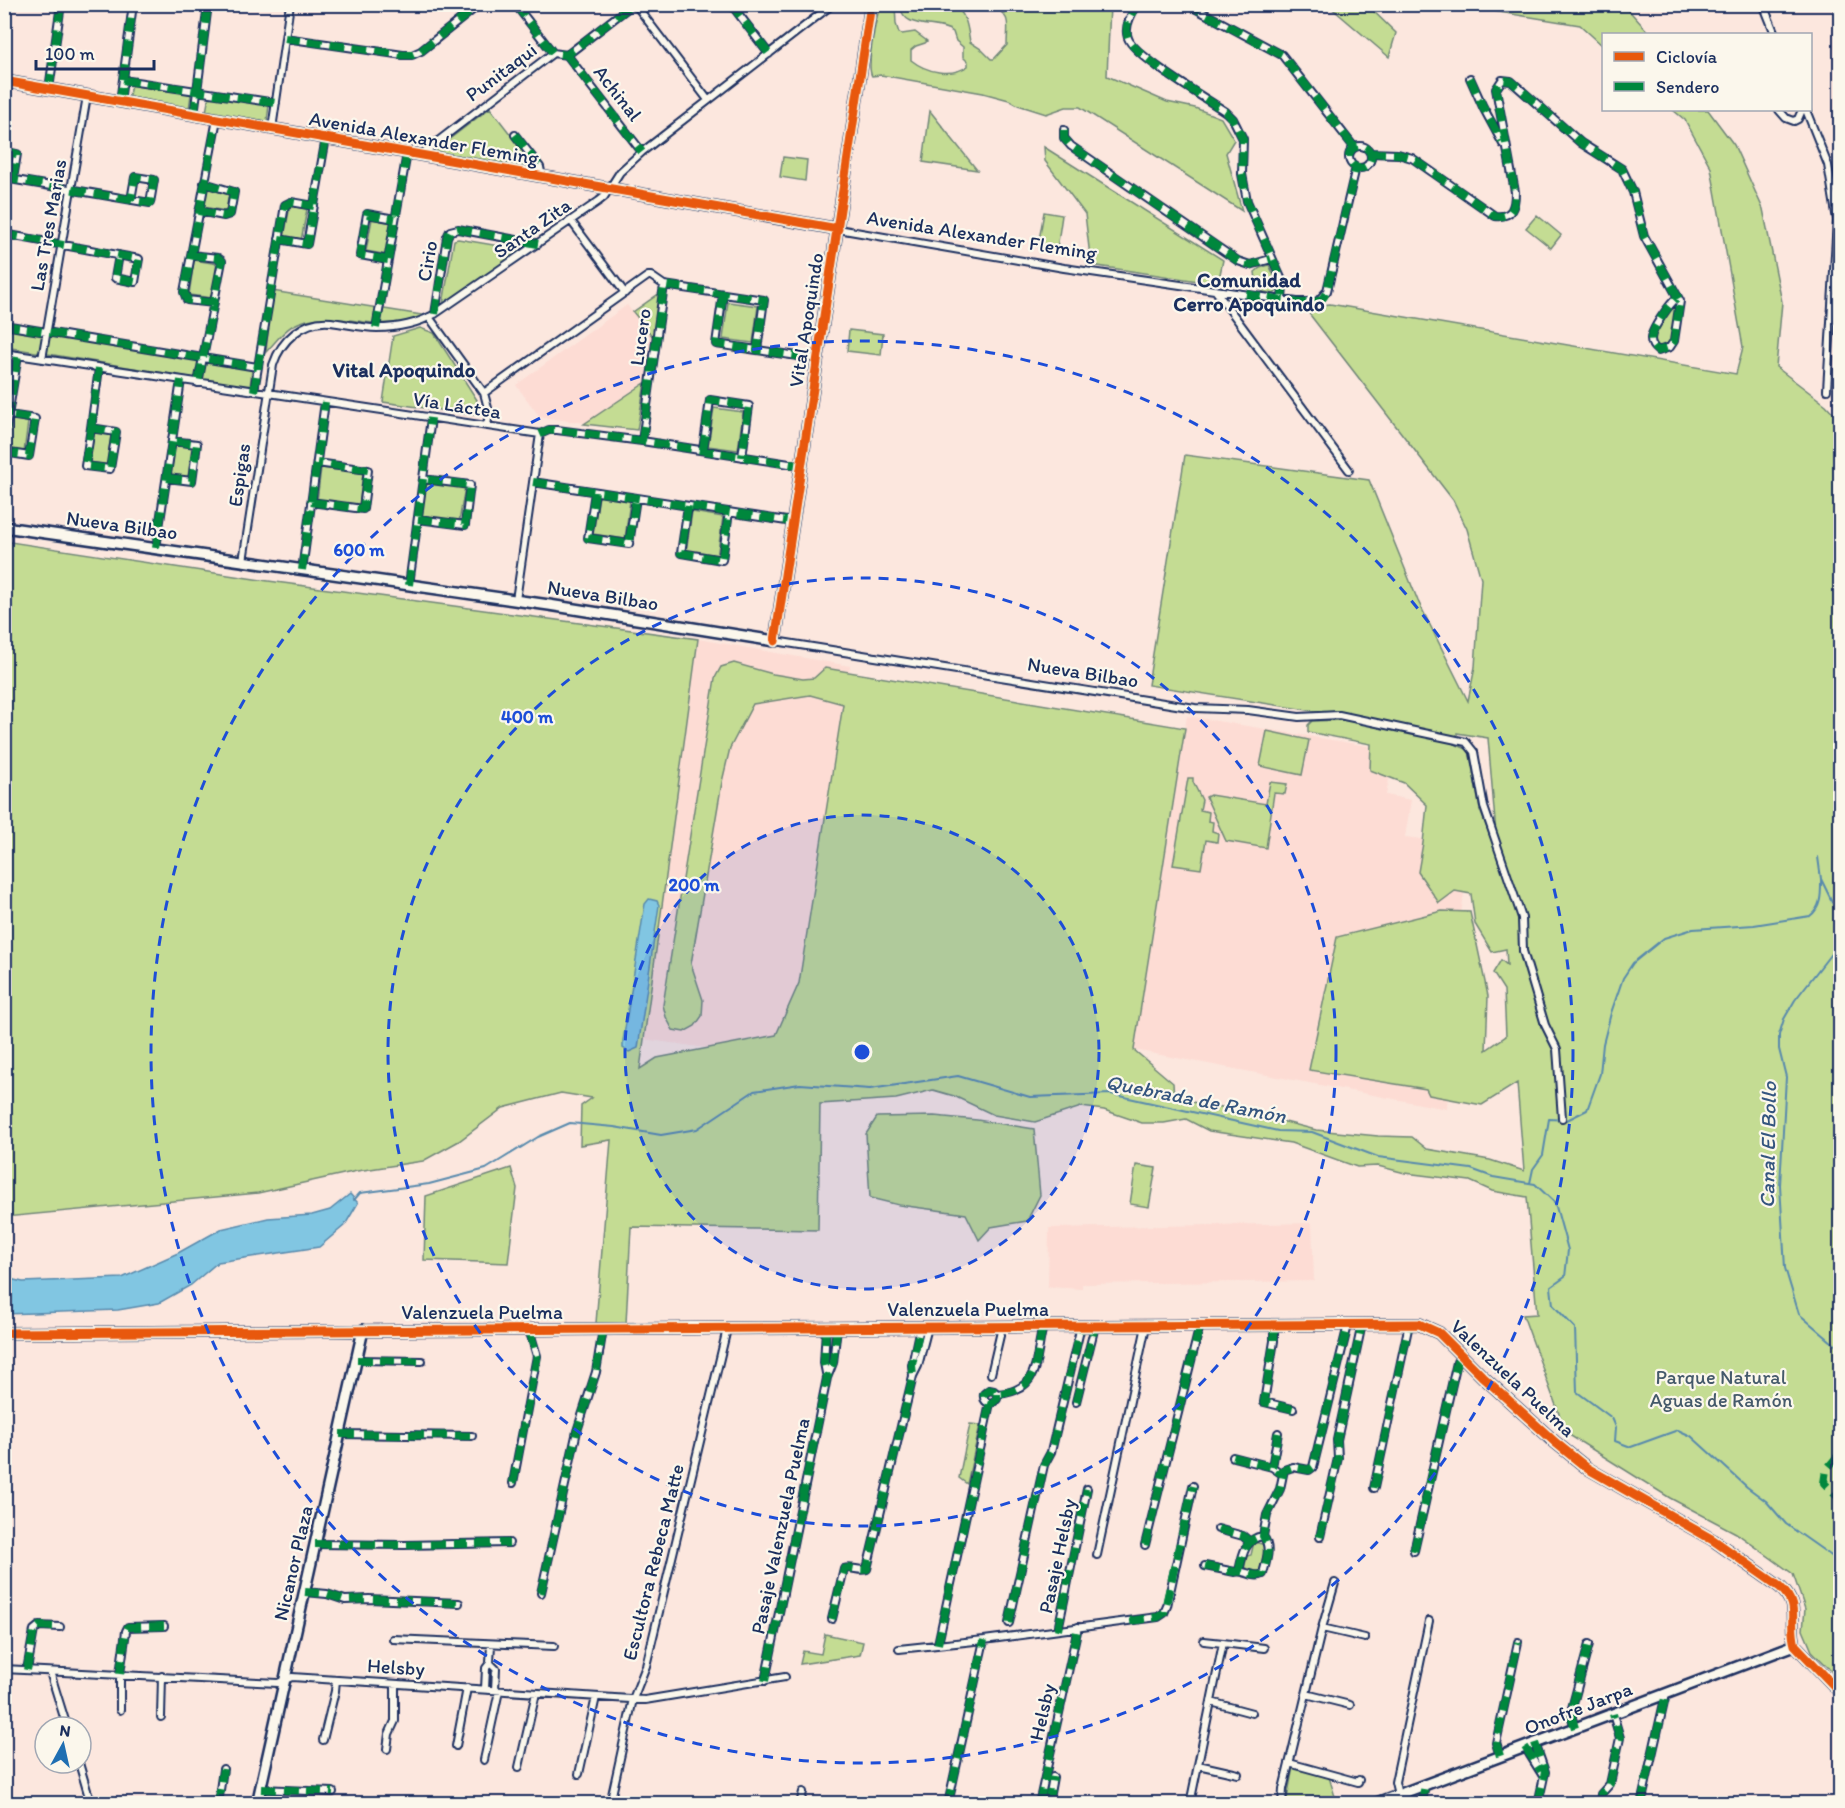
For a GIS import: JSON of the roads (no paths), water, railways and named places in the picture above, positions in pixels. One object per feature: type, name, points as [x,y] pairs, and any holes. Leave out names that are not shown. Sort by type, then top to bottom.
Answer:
[{"type":"street","points":[[49,89],[61,4]]},
{"type":"street","points":[[120,102],[133,4]]},
{"type":"street","points":[[194,115],[208,4]]},
{"type":"street","points":[[272,129],[290,4]]},
{"type":"street","points":[[285,38],[412,55],[421,51],[480,4]]},
{"type":"street","points":[[515,4],[553,53]]},
{"type":"street","points":[[634,4],[708,100]]},
{"type":"street","name":"Punitaqui","points":[[420,155],[553,53],[567,55],[634,4]]},
{"type":"street","points":[[730,4],[769,54]]},
{"type":"street","name":"Santa Zita","points":[[268,393],[278,352],[287,339],[299,330],[314,324],[329,322],[376,328],[400,327],[432,316],[604,197],[620,172],[642,152],[833,4]]},
{"type":"street","name":"Vital Apoquindo","points":[[775,641],[871,4]]},
{"type":"street","points":[[1141,4],[1136,7],[1128,23],[1128,40],[1133,47],[1172,77],[1226,112],[1239,130],[1243,139],[1242,174],[1247,201],[1281,278],[1282,300]]},
{"type":"street","points":[[1187,4],[1282,55],[1354,147]]},
{"type":"street","points":[[1758,4],[1763,7],[1774,33]]},
{"type":"street","points":[[1838,10],[1840,18]]},
{"type":"street","name":"Achinal","points":[[567,55],[642,152]]},
{"type":"street","points":[[1470,78],[1506,151]]},
{"type":"street","points":[[123,80],[276,104]]},
{"type":"street","points":[[1370,153],[1367,164],[1360,168],[1349,159],[1354,147],[1363,146],[1370,153],[1398,154],[1412,158],[1495,216],[1509,215],[1515,202],[1496,89],[1498,82],[1507,80],[1516,84],[1581,143],[1622,168],[1633,192],[1644,236],[1680,301],[1681,306],[1674,341],[1670,347],[1658,351],[1652,344],[1652,333],[1677,298]]},
{"type":"street","name":"Avenida Alexander Fleming","points":[[4,81],[1064,268],[1282,300],[1317,302],[1325,295],[1356,167]]},
{"type":"street","name":"Las Tres Marias","points":[[42,359],[87,96]]},
{"type":"street","points":[[1780,111],[1786,118],[1794,121],[1803,111]]},
{"type":"street","points":[[1804,111],[1828,165],[1837,220],[1827,390]]},
{"type":"street","points":[[214,303],[187,300],[184,292],[217,119]]},
{"type":"street","points":[[1064,130],[1064,138],[1071,146],[1238,261],[1250,265],[1271,259]]},
{"type":"street","points":[[514,135],[540,167],[542,177]]},
{"type":"street","points":[[279,239],[307,244],[326,138]]},
{"type":"street","points":[[4,151],[17,154],[13,179]]},
{"type":"street","points":[[376,328],[407,153]]},
{"type":"street","points":[[4,178],[13,179],[131,200],[150,203],[154,180],[135,177],[131,200]]},
{"type":"street","points":[[199,210],[224,216],[230,214],[234,192],[204,183]]},
{"type":"street","points":[[254,391],[285,205],[291,202],[314,206]]},
{"type":"street","points":[[388,260],[360,255],[367,214],[395,219]]},
{"type":"street","name":"Lucero","points":[[571,221],[625,293]]},
{"type":"street","name":"Cirio","points":[[432,316],[450,231],[458,229],[538,244]]},
{"type":"street","points":[[4,234],[119,255],[139,259],[135,282],[115,278],[119,255]]},
{"type":"street","points":[[191,255],[218,258],[222,261],[198,382]]},
{"type":"street","name":"Lucero","points":[[484,393],[651,276],[664,285],[642,441]]},
{"type":"street","points":[[664,285],[764,300],[757,350]]},
{"type":"street","points":[[1215,290],[1349,470]]},
{"type":"street","points":[[723,294],[716,344],[818,359]]},
{"type":"street","points":[[432,316],[484,393],[489,412],[487,426]]},
{"type":"street","points":[[4,325],[257,367]]},
{"type":"street","name":"Vía Láctea","points":[[4,353],[540,434],[549,430],[557,430],[802,466]]},
{"type":"street","points":[[4,440],[18,356]]},
{"type":"street","points":[[91,428],[116,432],[110,469],[86,465],[99,368]]},
{"type":"street","points":[[156,548],[181,380]]},
{"type":"street","name":"Espigas","points":[[243,561],[268,393]]},
{"type":"street","points":[[703,450],[710,400],[749,406],[742,456]]},
{"type":"street","points":[[302,570],[325,402]]},
{"type":"street","points":[[4,452],[29,456],[35,419],[9,415]]},
{"type":"street","points":[[409,585],[431,418]]},
{"type":"street","points":[[516,600],[540,434]]},
{"type":"street","points":[[167,478],[192,481],[197,444],[172,441]]},
{"type":"street","points":[[311,502],[363,509],[368,470],[317,464]]},
{"type":"street","points":[[418,519],[465,525],[470,485],[423,479]]},
{"type":"street","points":[[533,482],[793,522]]},
{"type":"street","points":[[595,492],[588,538],[629,544],[636,498]]},
{"type":"street","points":[[688,506],[681,553],[722,560],[729,512]]},
{"type":"street","name":"Nueva Bilbao","points":[[4,527],[516,600],[1195,708],[1241,709],[1299,717],[1329,715],[1353,717],[1443,735],[1466,742],[1474,752],[1484,807],[1522,918],[1522,951],[1545,1025],[1557,1049],[1562,1118]]},
{"type":"street","points":[[1320,1537],[1338,1458],[1337,1440],[1362,1324]]},
{"type":"street","name":"Valenzuela Puelma","points":[[4,1333],[1362,1324],[1428,1326],[1439,1333],[1483,1377],[1587,1468],[1713,1540],[1780,1587],[1787,1594],[1793,1607],[1795,1645]]},
{"type":"street","points":[[1374,1488],[1409,1324]]},
{"type":"street","points":[[1145,1545],[1200,1325]]},
{"type":"street","points":[[1274,1325],[1274,1341],[1264,1402],[1293,1408]]},
{"type":"street","points":[[1205,1566],[1239,1571],[1257,1577],[1263,1574],[1269,1550],[1263,1536],[1267,1515],[1280,1489],[1282,1474],[1289,1468],[1309,1470],[1313,1467],[1348,1325]]},
{"type":"street","points":[[990,1403],[984,1399],[985,1392],[992,1390],[997,1394],[1014,1392],[1030,1382],[1043,1326]]},
{"type":"street","points":[[1009,1623],[1044,1465],[1052,1452],[1081,1326]]},
{"type":"street","points":[[1076,1402],[1095,1326]]},
{"type":"street","points":[[1097,1555],[1146,1326]]},
{"type":"street","points":[[832,1619],[844,1569],[848,1567],[867,1569],[912,1376],[912,1365],[924,1327]]},
{"type":"street","points":[[991,1374],[1002,1327]]},
{"type":"street","name":"Pasaje Valenzuela Puelma","points":[[826,1328],[824,1363],[827,1378]]},
{"type":"street","name":"Pasaje Valenzuela Puelma","points":[[765,1681],[827,1378],[833,1363],[837,1328]]},
{"type":"street","points":[[513,1483],[537,1356],[529,1329]]},
{"type":"street","points":[[541,1593],[577,1431],[596,1372],[603,1329]]},
{"type":"street","name":"Escultora Rebeca Matte","points":[[610,1803],[633,1699],[646,1666],[727,1329]]},
{"type":"street","name":"Nicanor Plaza","points":[[257,1803],[363,1330]]},
{"type":"street","points":[[1414,1551],[1433,1460],[1440,1442],[1457,1362],[1461,1355]]},
{"type":"street","points":[[357,1360],[422,1361]]},
{"type":"street","points":[[990,1403],[996,1400],[997,1394]]},
{"type":"street","points":[[938,1644],[990,1403]]},
{"type":"street","points":[[1272,1467],[1278,1433]]},
{"type":"street","points":[[340,1434],[472,1436]]},
{"type":"street","points":[[1233,1457],[1272,1467],[1282,1474]]},
{"type":"street","points":[[900,1649],[1158,1617],[1164,1612],[1193,1486]]},
{"type":"street","name":"Pasaje Helsby","points":[[1058,1630],[1088,1489]]},
{"type":"street","points":[[1218,1529],[1243,1536],[1250,1542]]},
{"type":"street","points":[[1239,1571],[1244,1550],[1250,1542],[1263,1536]]},
{"type":"street","points":[[315,1544],[509,1543]]},
{"type":"street","points":[[1282,1803],[1289,1763],[1335,1583]]},
{"type":"street","points":[[305,1592],[327,1594],[345,1600],[459,1603]]},
{"type":"street","points":[[1398,1795],[1395,1782],[1429,1621]]},
{"type":"street","points":[[27,1670],[34,1630],[39,1626],[60,1627]]},
{"type":"street","points":[[120,1710],[120,1674],[128,1627],[164,1626]]},
{"type":"street","name":"Helsby","points":[[1039,1803],[1078,1627]]},
{"type":"street","points":[[1322,1628],[1365,1638]]},
{"type":"street","points":[[393,1639],[554,1646]]},
{"type":"street","points":[[948,1803],[984,1640]]},
{"type":"street","points":[[1204,1641],[1264,1648]]},
{"type":"street","points":[[1500,1756],[1497,1749],[1498,1733],[1518,1642]]},
{"type":"street","points":[[1193,1803],[1191,1799],[1223,1643]]},
{"type":"street","points":[[485,1689],[491,1644]]},
{"type":"street","points":[[1575,1728],[1572,1708],[1588,1644]]},
{"type":"street","points":[[1795,1645],[1840,1692]]},
{"type":"street","name":"Onofre Jarpa","points":[[1374,1803],[1795,1645]]},
{"type":"street","points":[[484,1761],[497,1690],[496,1669],[490,1663]]},
{"type":"street","name":"Helsby","points":[[4,1669],[278,1683],[292,1677],[645,1700],[785,1677]]},
{"type":"street","points":[[50,1672],[64,1715]]},
{"type":"street","points":[[161,1717],[162,1676]]},
{"type":"street","points":[[323,1740],[336,1680]]},
{"type":"street","points":[[387,1749],[389,1734],[395,1721],[395,1684]]},
{"type":"street","points":[[456,1746],[466,1688]]},
{"type":"street","points":[[519,1767],[536,1693]]},
{"type":"street","points":[[1306,1694],[1350,1705]]},
{"type":"street","points":[[1641,1803],[1666,1694]]},
{"type":"street","points":[[579,1774],[596,1697]]},
{"type":"street","points":[[1211,1702],[1252,1713]]},
{"type":"street","points":[[1600,1803],[1601,1794],[1610,1784],[1620,1738],[1613,1714]]},
{"type":"street","points":[[1535,1743],[1544,1767],[1538,1803]]},
{"type":"street","points":[[1525,1747],[1543,1777]]},
{"type":"street","points":[[1289,1763],[1358,1782],[1359,1780]]},
{"type":"street","points":[[1198,1765],[1238,1774]]},
{"type":"street","points":[[218,1803],[223,1769]]},
{"type":"street","points":[[83,1775],[91,1803]]},
{"type":"street","points":[[1048,1803],[1053,1777]]},
{"type":"street","points":[[1422,1803],[1425,1784]]},
{"type":"street","points":[[261,1789],[333,1792]]},
{"type":"street","points":[[800,1803],[803,1792]]},
{"type":"water","points":[[649,899],[657,901],[659,905],[638,1048],[629,1052],[623,1048],[623,1041],[645,904]]},
{"type":"water","points":[[350,1194],[358,1203],[345,1225],[319,1247],[218,1262],[191,1285],[159,1303],[118,1310],[5,1314],[5,1278],[23,1282],[122,1278],[178,1253],[221,1229],[268,1218],[312,1215],[330,1210]]},
{"type":"waterway","name":"Canal El Bollo","points":[[1818,857],[1821,879],[1840,918]]},
{"type":"waterway","points":[[1530,1183],[1533,1169],[1543,1155],[1549,1119],[1567,1120],[1587,1110],[1600,1074],[1603,1044],[1611,1013],[1623,978],[1633,963],[1664,938],[1693,929],[1754,925],[1810,916],[1819,904],[1821,879]]},
{"type":"waterway","name":"Canal El Bollo","points":[[1840,938],[1837,946],[1795,1000],[1784,1019],[1779,1035],[1779,1049],[1786,1077],[1780,1185],[1785,1268],[1799,1314],[1840,1349]]},
{"type":"waterway","name":"Quebrada de Ramón","points":[[354,1200],[360,1193],[429,1184],[486,1169],[538,1137],[570,1123],[661,1135],[697,1129],[754,1091],[800,1084],[870,1089],[958,1076],[1030,1097],[1111,1094],[1278,1131],[1312,1132],[1378,1157],[1471,1169],[1493,1177],[1535,1184],[1555,1203],[1568,1250],[1565,1277],[1551,1287],[1553,1305],[1575,1328],[1577,1392],[1612,1418],[1616,1427],[1615,1441],[1631,1447],[1678,1430],[1691,1436],[1747,1487],[1766,1501],[1786,1524],[1840,1562]]},
{"type":"district","name":"Comunidad Cerro Apoquindo","points":[[1249,292]]},
{"type":"district","name":"Vital Apoquindo","points":[[404,370]]},
{"type":"park label","name":"Parque Natural Aguas de Ramón","points":[[1721,1388]]}]
